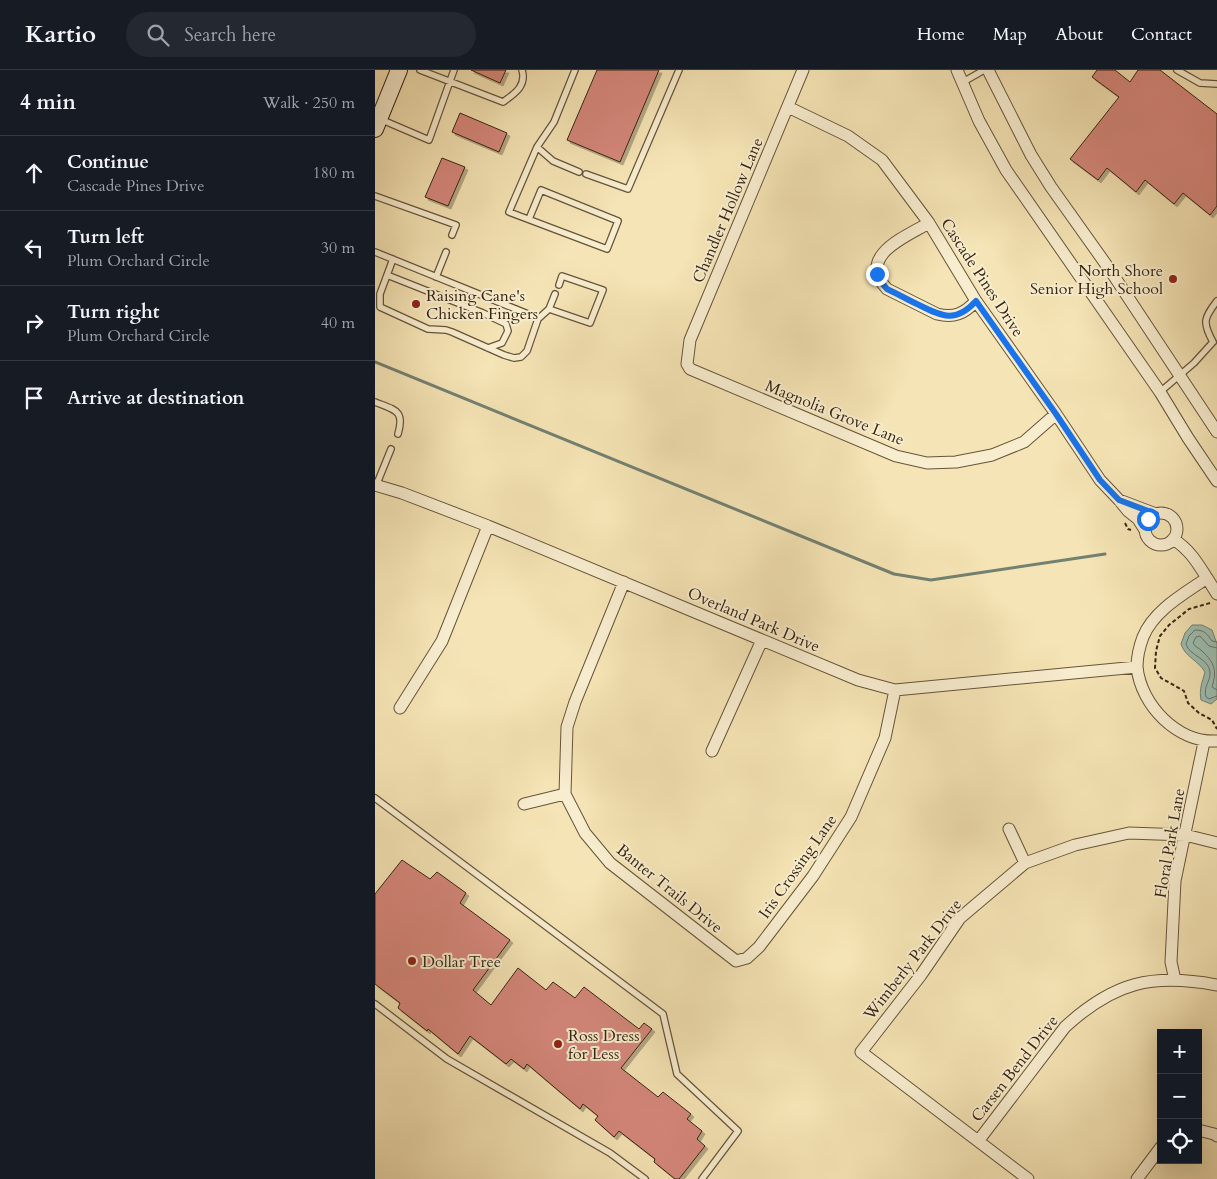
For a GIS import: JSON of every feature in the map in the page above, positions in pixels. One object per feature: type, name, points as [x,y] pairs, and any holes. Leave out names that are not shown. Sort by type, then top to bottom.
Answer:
[{"type":"main road","points":[[377,124],[399,70]]},
{"type":"street","name":"Chandler Hollow Lane","points":[[687,364],[690,340],[803,70]]},
{"type":"street","points":[[957,70],[979,120],[1006,170],[1160,392],[1217,481]]},
{"type":"street","points":[[986,70],[1031,155],[1051,187],[1110,270],[1217,432]]},
{"type":"street","name":"Cascade Pines Drive","points":[[788,107],[848,136],[882,160],[929,223],[976,301],[1100,480],[1128,511],[1138,519],[1145,530]]},
{"type":"street","points":[[929,223],[883,252],[877,266],[881,282],[887,289],[937,314],[945,316],[955,316],[962,313],[976,301]]},
{"type":"street","name":"Magnolia Grove Lane","points":[[687,364],[690,370],[698,374],[817,422],[861,442],[896,456],[927,463],[956,462],[992,455],[1024,442],[1056,414]]},
{"type":"street","name":"Overland Park Drive","points":[[375,487],[402,493],[488,526],[858,680],[895,690],[1137,667]]},
{"type":"street","name":"Cascade Pines Drive","points":[[1119,500],[1156,514]]},
{"type":"street","points":[[1156,514],[1167,514],[1173,519],[1177,529],[1173,539],[1166,544],[1155,543],[1145,530],[1148,519],[1156,514]]},
{"type":"street","points":[[400,708],[442,641],[488,526]]},
{"type":"street","points":[[1173,539],[1183,545],[1194,557],[1217,594]]},
{"type":"street","points":[[1207,578],[1171,602],[1154,619],[1143,637],[1137,667],[1150,704],[1160,717],[1182,733],[1204,742],[1217,741]]},
{"type":"street","name":"Banter Trails Drive","points":[[624,582],[575,702],[567,727],[565,794],[585,833],[610,863],[736,961]]},
{"type":"street","points":[[712,751],[762,640]]},
{"type":"street","name":"Iris Crossing Lane","points":[[736,961],[747,958],[759,947],[813,876],[851,817],[885,738],[895,690]]},
{"type":"street","name":"Floral Park Lane","points":[[1175,980],[1171,962],[1175,881],[1204,742]]},
{"type":"street","points":[[523,804],[565,794]]},
{"type":"street","points":[[1009,829],[1025,863]]},
{"type":"street","name":"Wimberly Park Drive","points":[[979,1140],[861,1052],[921,975],[960,918],[1025,863],[1075,845],[1129,833],[1185,836],[1217,843]]},
{"type":"street","name":"Carsen Bend Drive","points":[[979,1140],[1065,1027],[1081,1012],[1110,993],[1145,981],[1195,981],[1217,985]]},
{"type":"street","points":[[1202,1131],[1217,1136]]},
{"type":"street","points":[[979,1140],[1028,1179]]},
{"type":"street","points":[[1137,1179],[1157,1152]]},
{"type":"lane","points":[[420,70],[503,102],[520,90],[524,76],[522,70]]},
{"type":"lane","points":[[377,124],[429,140],[454,70]]},
{"type":"lane","points":[[529,219],[541,190],[618,221],[607,248],[509,212],[537,147],[554,122],[575,70]]},
{"type":"lane","points":[[586,174],[628,190],[679,70]]},
{"type":"lane","points":[[963,82],[986,70]]},
{"type":"lane","points":[[1177,70],[1200,83],[1217,84]]},
{"type":"lane","points":[[537,147],[553,161],[579,172]]},
{"type":"lane","points":[[375,196],[456,225],[452,235]]},
{"type":"lane","points":[[375,252],[538,319]]},
{"type":"lane","points":[[436,277],[446,252]]},
{"type":"lane","points":[[393,259],[380,294],[380,307],[428,329],[446,330],[514,358],[521,357],[527,351],[538,319],[549,309],[555,294]]},
{"type":"lane","points":[[387,275],[475,309],[507,324],[508,331],[502,343],[487,348]]},
{"type":"lane","points":[[549,309],[590,323],[603,290],[562,276],[559,285]]},
{"type":"lane","points":[[1160,392],[1215,342],[1205,324],[1207,313],[1217,300]]},
{"type":"lane","points":[[375,402],[400,414],[401,422],[398,434]]},
{"type":"lane","points":[[375,487],[391,449]]},
{"type":"lane","points":[[375,798],[663,1014],[677,1074],[738,1131],[702,1179]]},
{"type":"lane","points":[[375,1004],[447,1059],[610,1153],[645,1179]]},
{"type":"path","points":[[1217,601],[1189,609],[1169,625],[1160,636],[1155,668],[1161,678],[1184,691],[1188,703],[1199,713],[1212,720],[1217,729]]},
{"type":"water","points":[[1192,625],[1202,625],[1212,630],[1217,644],[1217,699],[1211,704],[1201,700],[1200,696],[1205,672],[1185,652],[1181,644],[1185,633]]},
{"type":"building","points":[[471,70],[506,70],[500,83]]},
{"type":"building","points":[[597,70],[659,70],[620,162],[567,140]]},
{"type":"building","points":[[1097,70],[1115,70],[1130,82],[1138,70],[1160,70],[1217,114],[1217,206],[1210,215],[1183,193],[1174,204],[1145,180],[1136,192],[1107,168],[1098,180],[1070,159],[1119,97],[1092,77]]},
{"type":"building","points":[[460,113],[507,133],[499,152],[452,132]]},
{"type":"building","points":[[442,158],[465,167],[448,206],[425,197]]},
{"type":"building","points":[[402,860],[430,879],[437,872],[466,893],[460,903],[510,940],[473,990],[491,1005],[518,968],[546,990],[553,982],[575,998],[584,987],[639,1029],[644,1023],[652,1029],[621,1068],[658,1097],[663,1092],[691,1114],[687,1119],[702,1131],[697,1139],[705,1146],[679,1179],[675,1179],[654,1162],[655,1159],[619,1131],[614,1137],[595,1120],[598,1116],[583,1104],[580,1109],[527,1064],[524,1069],[511,1059],[506,1064],[470,1036],[458,1054],[428,1029],[427,1031],[398,1008],[400,1003],[375,984],[375,894]]},
{"type":"waterway","points":[[375,362],[894,574],[931,580],[1105,554]]},
{"type":"place","name":"North Shore Senior High School","points":[[1173,279]]},
{"type":"place","name":"Raising Cane's Chicken Fingers","points":[[416,304]]},
{"type":"place","name":"Dollar Tree","points":[[412,961]]},
{"type":"place","name":"Ross Dress for Less","points":[[558,1044]]},
{"type":"route","points":[[877,274],[887,289],[937,314],[955,316],[969,309],[976,301],[1100,480],[1119,500],[1156,514],[1148,519]]}]
